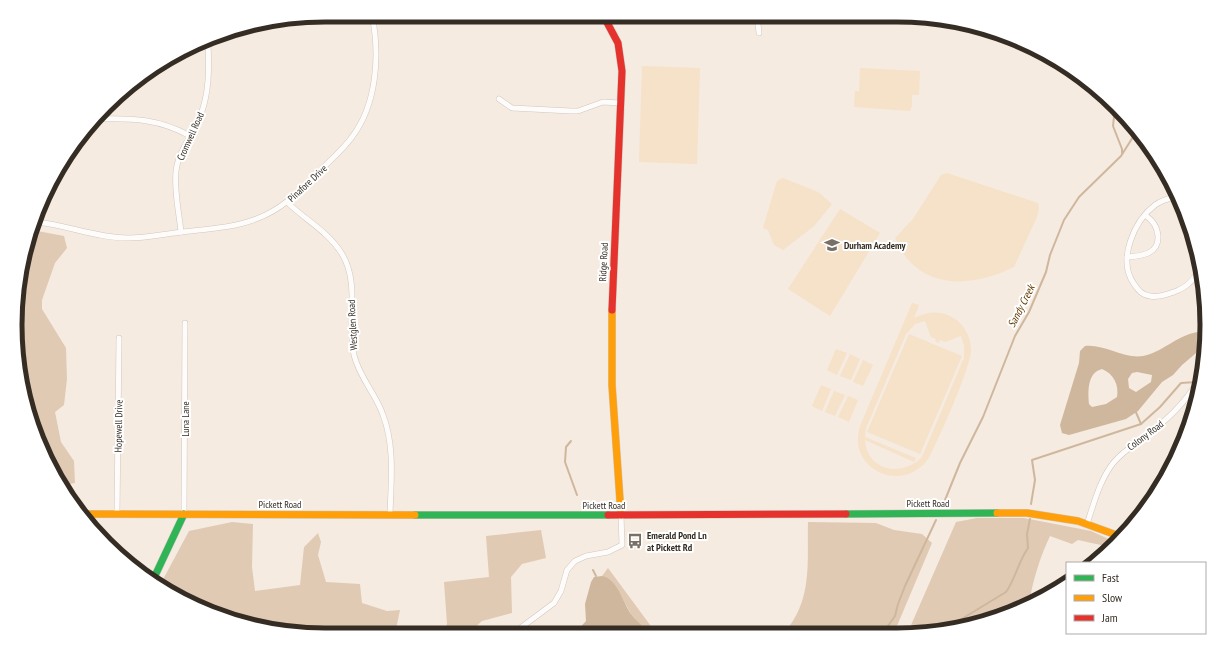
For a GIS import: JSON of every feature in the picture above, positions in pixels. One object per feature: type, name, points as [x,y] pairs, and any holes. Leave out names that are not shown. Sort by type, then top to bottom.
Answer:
[{"type":"street","name":"Pinafore Drive","points":[[40,223],[119,237],[214,229],[245,223],[273,211],[287,202],[352,138],[363,120],[372,86],[375,62],[375,31],[373,22]]},
{"type":"street","name":"Ridge Road","points":[[607,22],[616,37],[620,51],[622,71],[611,351],[621,515]]},
{"type":"street","points":[[758,22],[759,33]]},
{"type":"street","name":"Cromwell Road","points":[[182,232],[176,190],[176,170],[202,111],[207,91],[209,72],[208,45]]},
{"type":"street","points":[[500,99],[512,108],[571,111],[578,111],[603,102],[620,103]]},
{"type":"street","points":[[103,119],[131,118],[149,120],[173,127],[190,136]]},
{"type":"street","points":[[1172,198],[1156,204],[1146,215],[1131,239],[1127,257],[1127,269],[1131,280],[1142,293],[1150,296],[1162,296],[1188,285],[1196,276]]},
{"type":"street","name":"Westglen Road","points":[[287,202],[327,235],[342,254],[346,263],[350,285],[354,356],[381,410],[389,434],[390,514]]},
{"type":"street","points":[[1127,257],[1149,253],[1158,245],[1157,231],[1154,223],[1146,215]]},
{"type":"street","name":"Luna Lane","points":[[184,514],[185,324]]},
{"type":"street","name":"Hopewell Drive","points":[[118,514],[119,338]]},
{"type":"street","name":"Colony Road","points":[[1087,524],[1101,483],[1114,463],[1126,449],[1174,414],[1193,390]]},
{"type":"street","name":"Pickett Road","points":[[89,514],[621,515],[1027,513],[1066,518],[1115,535]]},
{"type":"street","points":[[155,576],[184,514]]},
{"type":"street","points":[[520,628],[554,603],[561,591],[567,570],[575,561],[586,556],[608,552],[622,545],[621,515]]},
{"type":"shaded area","points":[[642,66],[700,68],[697,164],[639,162]]},
{"type":"shaded area","points":[[860,68],[920,71],[919,95],[912,95],[912,106],[910,111],[854,107],[855,91],[859,91]]},
{"type":"shaded area","points":[[947,173],[1038,203],[1039,208],[1037,217],[1014,267],[1001,273],[974,280],[947,281],[921,271],[905,256],[895,238],[913,219],[941,175]]},
{"type":"shaded area","points":[[783,178],[818,192],[832,204],[814,226],[783,250],[774,245],[768,230],[763,228],[777,181]]},
{"type":"shaded area","points":[[840,209],[880,233],[830,316],[788,289]]},
{"type":"shaded area","points":[[37,231],[64,236],[67,248],[55,263],[42,300],[42,309],[66,348],[67,379],[64,405],[55,412],[61,442],[74,461],[75,483],[68,484],[53,459],[45,441],[32,403],[25,365],[22,325],[23,305],[28,266]]},
{"type":"shaded area","points":[[912,303],[919,305],[914,318],[935,312],[950,316],[959,322],[969,337],[971,346],[970,358],[939,438],[928,459],[917,470],[904,475],[890,476],[878,472],[868,464],[860,453],[858,439],[861,424]],"holes":[[[925,321],[931,337],[936,339],[935,341],[939,343],[940,340],[945,342],[961,336],[964,345],[964,358],[922,457],[914,464],[905,468],[887,468],[879,465],[872,459],[867,450],[865,440],[914,462],[916,458],[865,437],[866,428],[906,334],[915,324]]]},
{"type":"shaded area","points":[[1197,332],[1200,335],[1198,351],[1173,375],[1162,382],[1138,411],[1126,419],[1069,435],[1062,433],[1060,425],[1079,363],[1080,351],[1085,346],[1100,347],[1128,355],[1143,356],[1156,352],[1182,337]],"holes":[[[1102,369],[1115,380],[1117,397],[1106,404],[1092,407],[1089,404],[1088,394],[1091,378],[1097,371]],[[1137,372],[1152,375],[1151,382],[1136,392],[1129,388],[1128,379],[1132,373]]]},
{"type":"shaded area","points":[[909,334],[962,356],[920,454],[867,432]]},
{"type":"shaded area","points":[[836,349],[847,353],[837,375],[827,370]]},
{"type":"shaded area","points":[[850,354],[860,359],[851,380],[840,376]]},
{"type":"shaded area","points":[[863,360],[873,365],[863,386],[853,382]]},
{"type":"shaded area","points":[[821,385],[831,389],[822,411],[812,406]]},
{"type":"shaded area","points":[[834,391],[845,395],[835,416],[825,412]]},
{"type":"shaded area","points":[[848,396],[858,400],[849,422],[838,417]]},
{"type":"shaded area","points":[[977,518],[1024,518],[1091,531],[1110,540],[1104,546],[1078,540],[1072,544],[1050,536],[1037,569],[1030,597],[975,618],[937,625],[910,627],[956,522]]},
{"type":"shaded area","points":[[232,522],[253,524],[252,567],[255,591],[300,585],[304,547],[318,533],[321,542],[318,555],[326,582],[360,584],[362,603],[387,611],[400,610],[396,628],[325,628],[285,625],[247,618],[191,597],[162,580],[189,531]]},
{"type":"shaded area","points":[[808,522],[876,523],[894,530],[922,534],[932,543],[896,628],[787,628],[800,608],[804,594],[808,566]]},
{"type":"shaded area","points":[[541,530],[546,558],[522,564],[511,577],[512,613],[482,621],[474,628],[446,628],[444,582],[489,577],[486,536]]},
{"type":"shaded area","points":[[608,568],[652,628],[643,628],[631,614],[619,592],[602,576]]},
{"type":"shaded area","points":[[602,576],[608,578],[616,586],[631,614],[644,628],[580,628],[586,621],[585,604],[591,582],[594,577]]},
{"type":"waterway","points":[[1049,64],[1067,74]]},
{"type":"waterway","points":[[1113,113],[1113,126],[1122,149],[1122,153]]},
{"type":"waterway","name":"Sandy Creek","points":[[943,505],[960,463],[983,417],[1015,336],[1029,312],[1046,272],[1050,255],[1064,220],[1079,197],[1121,156],[1134,137]]},
{"type":"waterway","points":[[1031,504],[1035,480],[1032,460],[1141,424],[1160,407],[1181,383],[1194,382]]},
{"type":"waterway","points":[[1135,410],[1141,424]]},
{"type":"waterway","points":[[571,441],[566,447],[565,462],[577,495]]},
{"type":"waterway","points":[[957,622],[1006,592],[1028,548],[1027,534],[1030,519]]},
{"type":"waterway","name":"Sandy Creek","points":[[887,628],[895,616],[905,586],[936,520]]},
{"type":"waterway","points":[[593,570],[596,576]]},
{"type":"traffic: fast","points":[[846,514],[997,513]]},
{"type":"traffic: fast","points":[[155,576],[184,514]]},
{"type":"traffic: fast","points":[[415,515],[608,515]]},
{"type":"traffic: slow","points":[[612,310],[612,385],[621,515]]},
{"type":"traffic: slow","points":[[997,513],[1027,513],[1078,521],[1115,535]]},
{"type":"traffic: slow","points":[[89,514],[415,515]]},
{"type":"traffic: jam","points":[[607,22],[618,43],[622,71],[612,310]]},
{"type":"traffic: jam","points":[[608,515],[846,514]]},
{"type":"place","name":"Durham Academy","points":[[832,245]]},
{"type":"place","name":"Emerald Pond Ln at Pickett Rd","points":[[635,541]]}]
